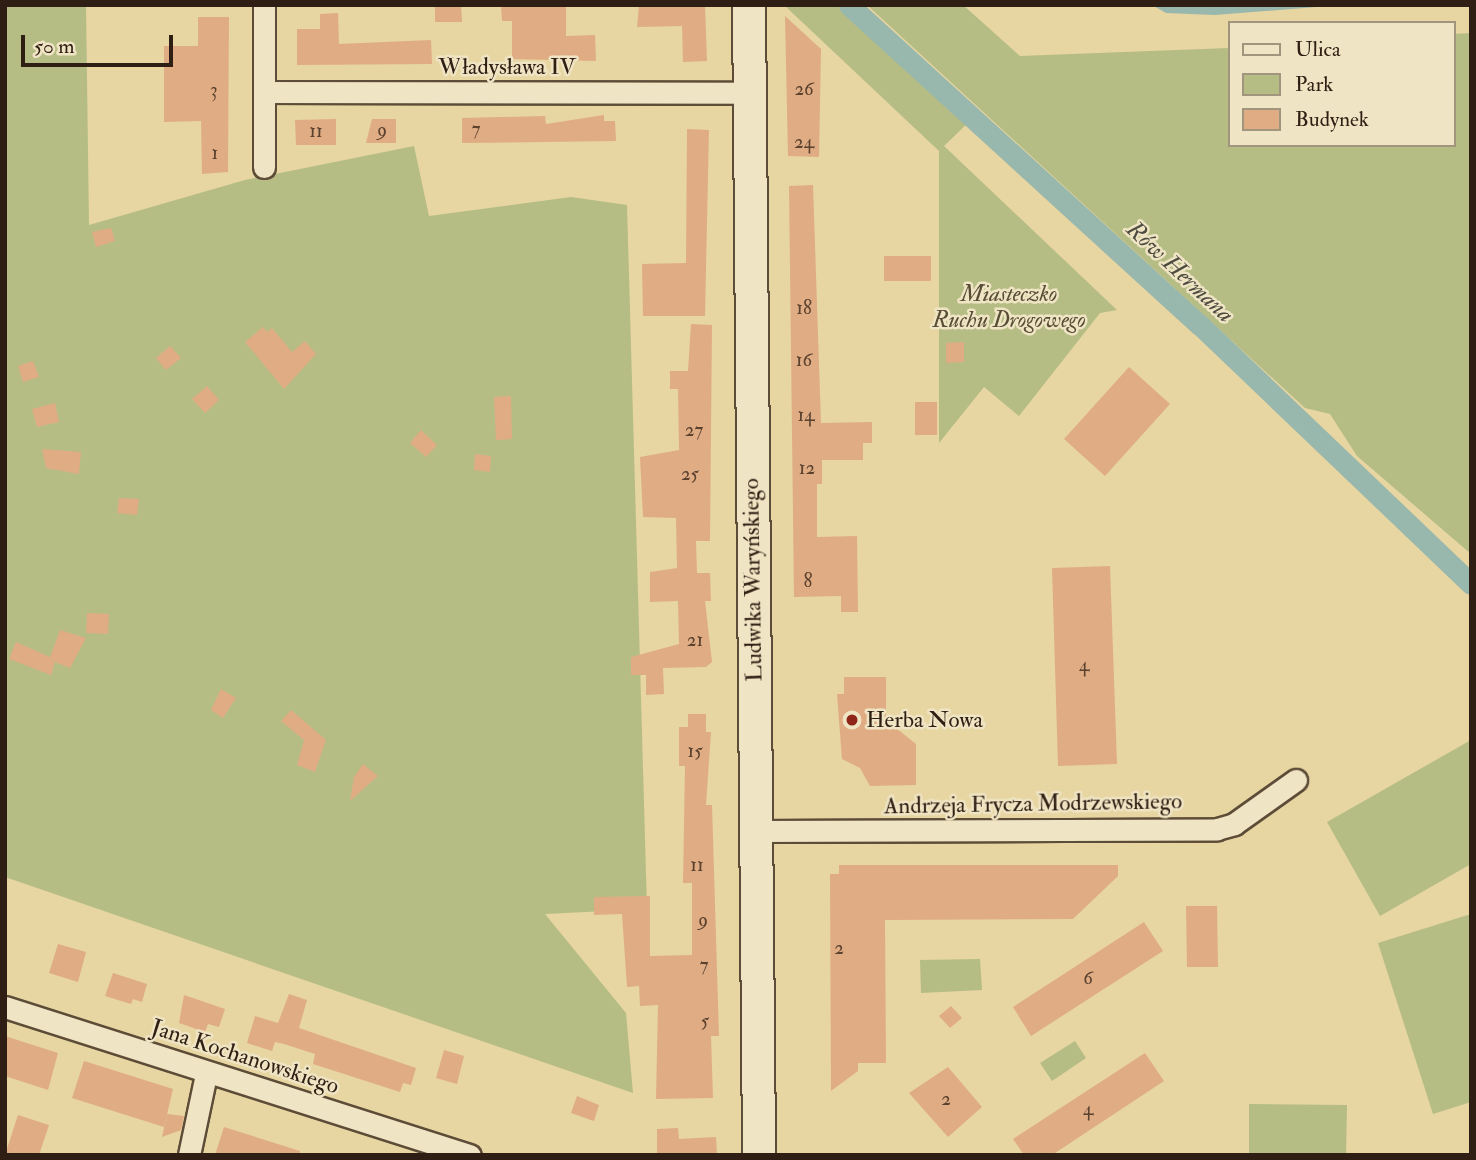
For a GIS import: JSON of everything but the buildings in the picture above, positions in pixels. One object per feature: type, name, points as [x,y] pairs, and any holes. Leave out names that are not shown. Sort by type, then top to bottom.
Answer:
[{"type":"street","points":[[264,5],[264,167]]},
{"type":"street","name":"Ludwika Waryńskiego","points":[[749,5],[759,1155]]},
{"type":"street","name":"Władysława IV","points":[[264,92],[749,93]]},
{"type":"street","name":"Andrzeja Frycza Modrzewskiego","points":[[756,831],[1217,829],[1234,824],[1296,780]]},
{"type":"street","name":"Jana Kochanowskiego","points":[[5,1007],[206,1074],[470,1155]]},
{"type":"street","points":[[189,1155],[206,1074]]},
{"type":"green space","points":[[5,5],[86,5],[89,225],[245,180],[414,146],[429,216],[571,197],[627,205],[647,909],[545,914],[626,1013],[633,1093],[5,877]]},
{"type":"green space","name":"Miasteczko Ruchu Drogowego","points":[[784,5],[859,5],[971,120],[944,146],[1117,310],[1100,313],[1019,416],[984,387],[939,443],[939,151]]},
{"type":"green space","points":[[867,5],[963,5],[1020,56],[1228,48],[1228,147],[1455,147],[1455,34],[1471,33],[1471,554],[1357,456],[1330,414],[1305,408]]},
{"type":"green space","points":[[1471,740],[1471,864],[1380,916],[1327,822]]},
{"type":"green space","points":[[1471,914],[1471,1102],[1433,1114],[1378,943]]},
{"type":"green space","points":[[980,959],[982,990],[921,993],[920,960]]},
{"type":"green space","points":[[1075,1041],[1086,1058],[1052,1081],[1040,1063]]},
{"type":"green space","points":[[1249,1104],[1347,1105],[1346,1155],[1249,1155]]},
{"type":"water","points":[[1152,5],[1341,5],[1215,15],[1166,13]]},
{"type":"waterway","name":"Rów Hermana","points":[[849,5],[1200,325],[1471,584]]},
{"type":"place","name":"Herba Nowa","points":[[852,720]]}]
